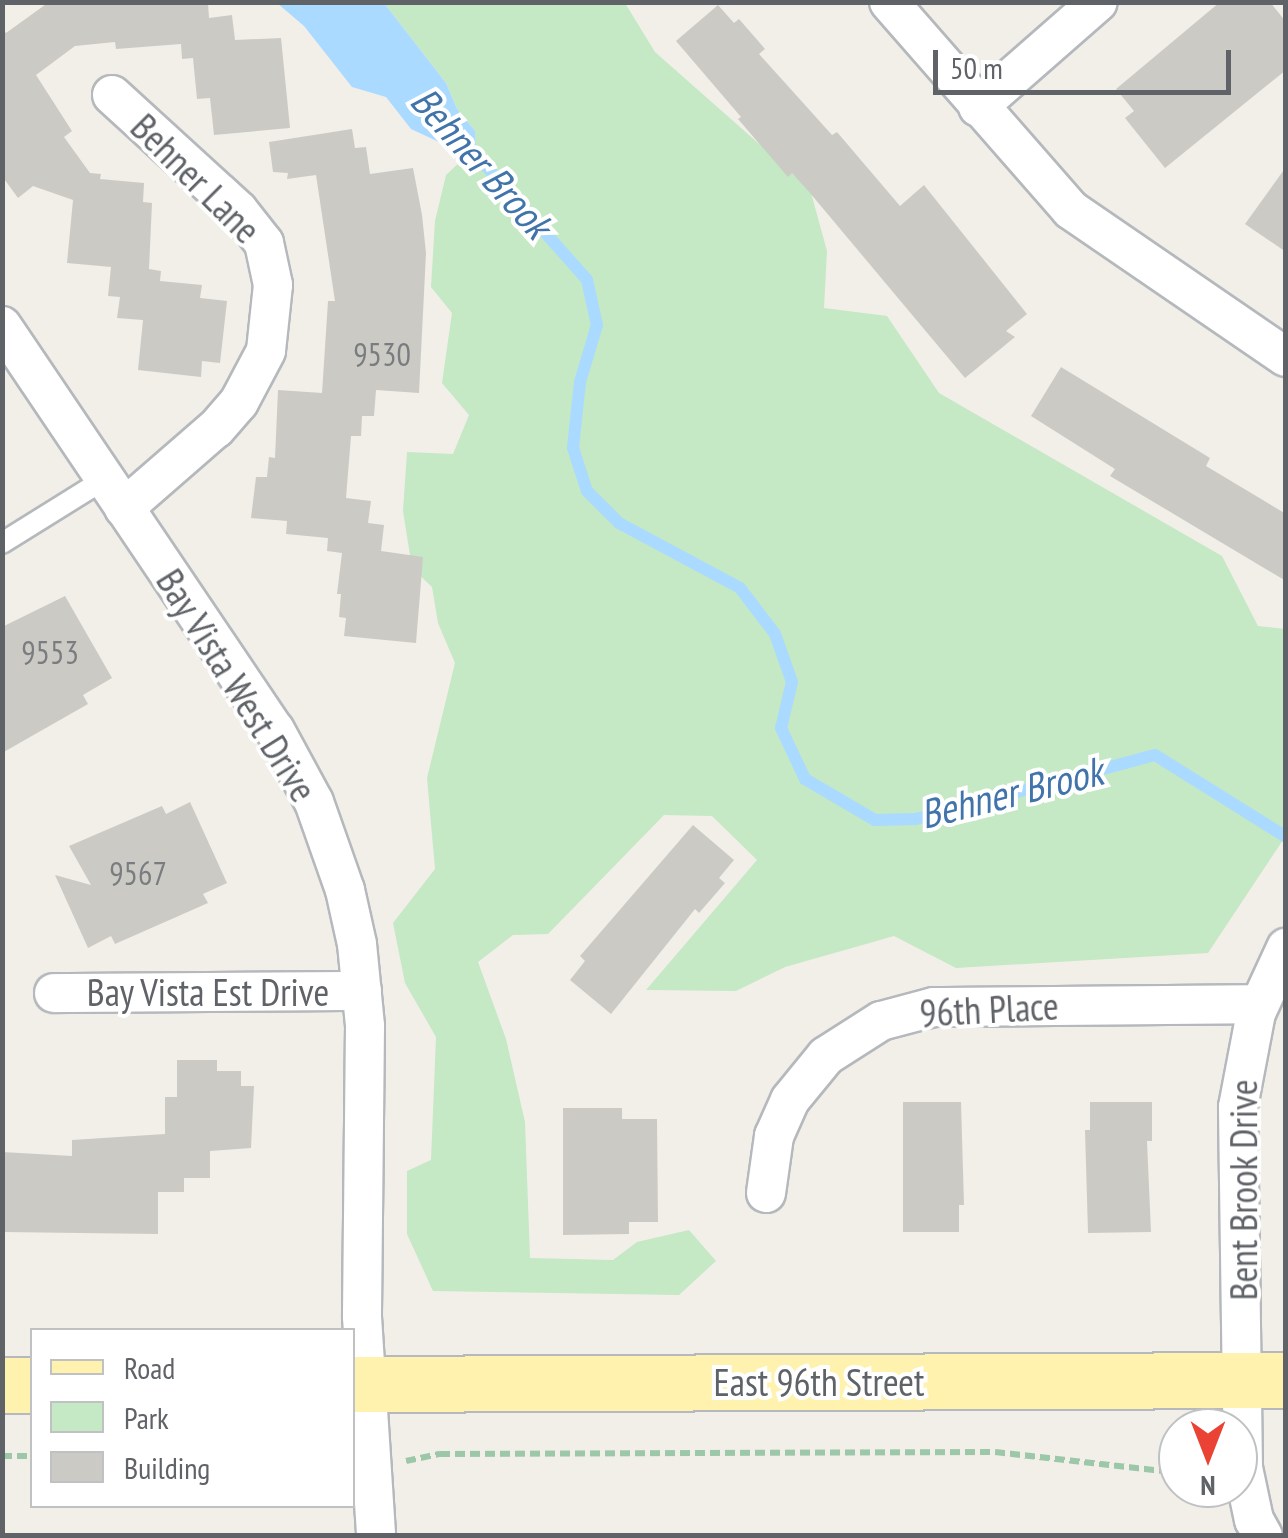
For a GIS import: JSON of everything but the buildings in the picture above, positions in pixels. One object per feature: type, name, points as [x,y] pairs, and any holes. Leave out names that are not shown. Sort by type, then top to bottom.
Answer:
[{"type":"main road","name":"East 96th Street","points":[[359,1384],[1264,1380]]},
{"type":"main road","points":[[2,1386],[30,1385]]},
{"type":"street","points":[[889,2],[1071,210],[1286,357]]},
{"type":"street","points":[[978,107],[1098,2]]},
{"type":"street","name":"Behner Lane","points":[[112,96],[238,210],[264,243],[273,285],[266,351],[239,402],[216,428],[114,493]]},
{"type":"street","name":"Bay Vista West Drive","points":[[2,326],[275,730],[314,802],[345,890],[362,991],[359,1384],[376,1536]]},
{"type":"street","name":"Bent Brook Drive","points":[[1263,1536],[1244,1486],[1264,1380],[1238,1107],[1244,1058],[1259,1004],[1286,948]]},
{"type":"street","name":"Bay Vista Est Drive","points":[[54,994],[362,991]]},
{"type":"street","name":"96th Place","points":[[766,1193],[774,1136],[790,1100],[826,1056],[881,1021],[934,1007],[1259,1004]]},
{"type":"lane","points":[[2,543],[114,493]]},
{"type":"path","points":[[370,1468],[440,1454],[996,1452],[1158,1471]]},
{"type":"path","points":[[2,1456],[30,1456]]},
{"type":"green space","points":[[384,3],[625,3],[655,52],[810,189],[827,251],[824,308],[887,316],[939,393],[1222,556],[1258,626],[1285,629],[1285,837],[1208,953],[956,968],[894,936],[785,967],[736,991],[646,990],[757,860],[712,816],[664,815],[548,934],[513,935],[478,962],[506,1039],[525,1122],[530,1258],[613,1260],[637,1242],[689,1230],[716,1261],[679,1295],[433,1291],[407,1234],[407,1171],[431,1160],[436,1037],[405,983],[393,923],[435,869],[427,778],[455,663],[438,623],[432,587],[412,568],[403,511],[407,452],[453,454],[469,415],[442,383],[452,313],[431,287],[435,221],[446,175],[476,147],[475,131],[457,109],[446,83]]},
{"type":"water","points":[[277,3],[384,3],[446,83],[457,109],[475,131],[476,148],[467,155],[411,129],[386,97],[352,87],[304,26]]},
{"type":"waterway","name":"Behner Brook","points":[[462,139],[587,280],[597,325],[580,382],[573,448],[587,491],[619,523],[740,588],[775,634],[792,682],[781,728],[805,779],[875,820],[916,819],[1155,755],[1286,837]]}]
